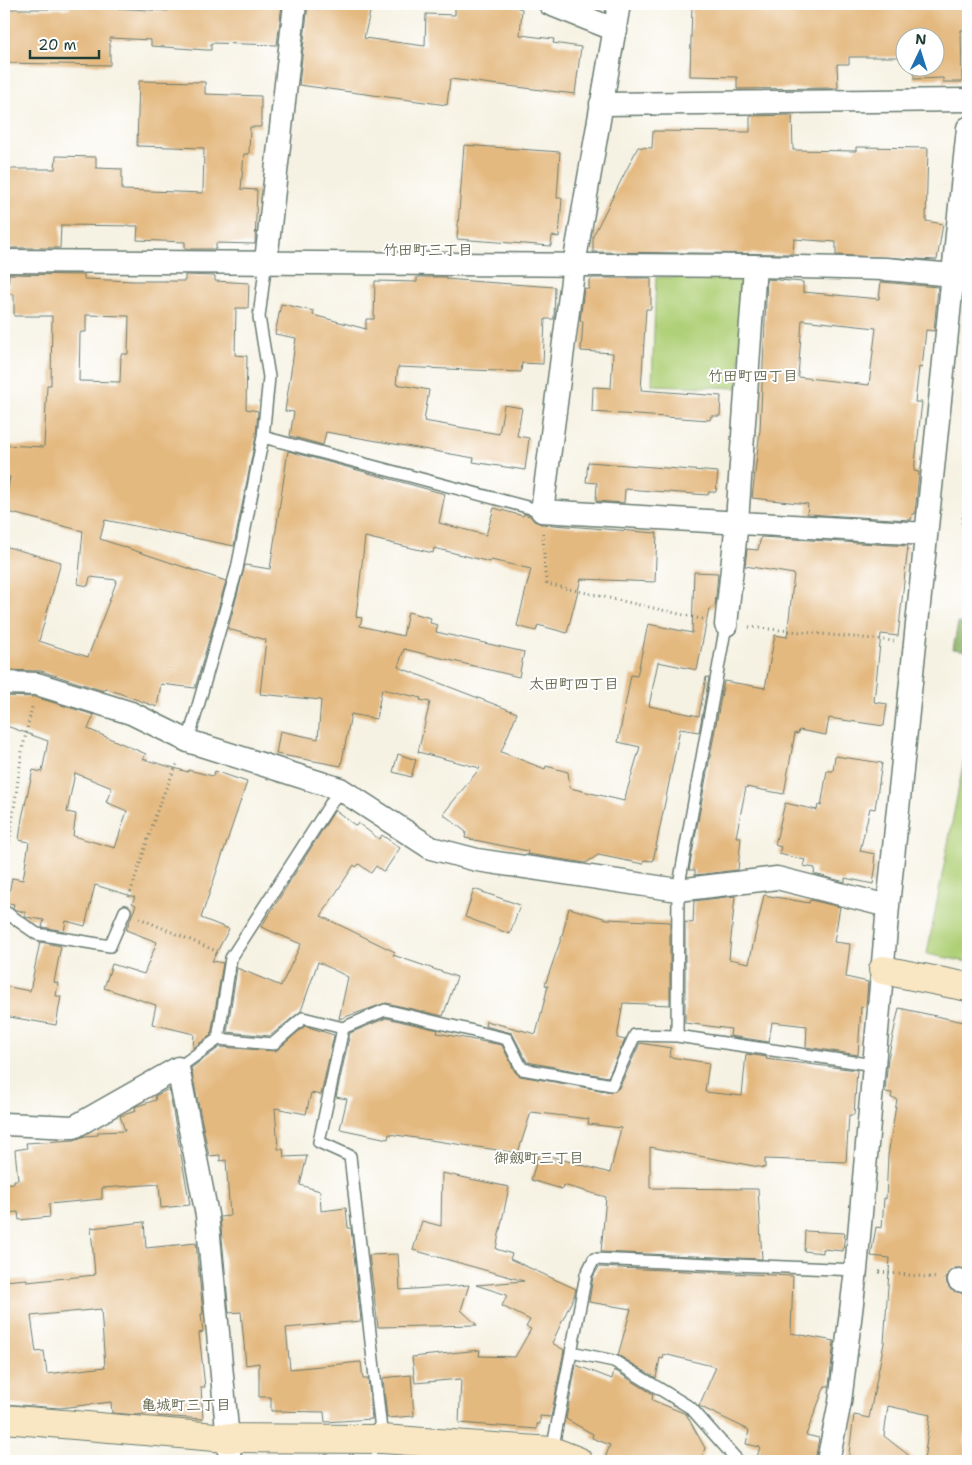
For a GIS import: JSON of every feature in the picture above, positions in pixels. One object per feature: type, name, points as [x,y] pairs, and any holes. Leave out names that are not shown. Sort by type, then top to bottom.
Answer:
[{"type":"street","points":[[266,261],[295,4]]},
{"type":"street","points":[[550,4],[616,30]]},
{"type":"street","points":[[619,4],[574,265],[542,511],[737,521],[926,534]]},
{"type":"street","points":[[601,104],[968,100]]},
{"type":"street","points":[[828,1461],[840,1402],[856,1270],[888,906],[926,534],[959,271],[968,128]]},
{"type":"street","points":[[4,261],[266,261],[755,266],[959,271]]},
{"type":"street","points":[[726,625],[737,521],[755,266]]},
{"type":"street","points":[[4,683],[37,684],[131,713],[188,741],[340,789],[431,848],[477,860],[678,890],[777,878],[888,906]]},
{"type":"street","points":[[882,970],[968,987]]},
{"type":"street","points":[[4,1124],[74,1127],[178,1068],[207,1215],[228,1450]]},
{"type":"street","points":[[4,1419],[228,1450],[382,1439],[552,1451],[578,1461]]},
{"type":"lane","points":[[188,741],[237,569],[264,438],[269,377],[259,317],[266,261]]},
{"type":"lane","points":[[264,438],[542,511]]},
{"type":"lane","points":[[678,1036],[678,890],[726,625]]},
{"type":"lane","points":[[218,1039],[231,958],[340,789]]},
{"type":"lane","points":[[4,911],[37,934],[110,946],[125,911]]},
{"type":"lane","points":[[178,1068],[218,1039],[273,1044],[303,1018],[343,1028],[385,1010],[507,1039],[522,1069],[612,1084],[635,1035],[678,1036],[874,1065]]},
{"type":"lane","points":[[343,1028],[319,1142],[350,1156],[382,1439]]},
{"type":"lane","points":[[552,1451],[586,1276],[594,1259],[856,1270]]},
{"type":"lane","points":[[571,1352],[614,1361],[691,1408],[738,1461]]},
{"type":"path","points":[[968,488],[962,524],[968,525]]},
{"type":"path","points":[[542,511],[544,574]]},
{"type":"path","points":[[4,880],[22,751],[37,684]]},
{"type":"path","points":[[188,741],[160,802],[125,911],[231,958]]},
{"type":"path","points":[[856,1270],[963,1281]]},
{"type":"green space","points":[[656,277],[745,277],[738,388],[652,385]]},
{"type":"green space","points":[[958,623],[968,625],[968,651],[953,649]]},
{"type":"green space","points":[[968,739],[968,962],[927,954]]},
{"type":"building","points":[[70,4],[111,4],[111,8],[168,11],[168,4],[282,4],[277,45],[211,43],[211,50],[206,50],[151,46],[151,40],[110,38],[110,65],[4,63],[4,9],[70,9]]},
{"type":"building","points":[[308,4],[372,4],[364,38],[425,46],[426,14],[455,15],[455,6],[460,6],[461,4],[505,4],[522,9],[520,35],[554,39],[553,43],[581,47],[575,94],[450,79],[447,105],[299,85]]},
{"type":"building","points":[[692,4],[967,4],[968,30],[961,30],[962,82],[943,82],[944,28],[894,28],[894,57],[849,57],[849,64],[837,64],[838,88],[737,89],[737,77],[690,76]]},
{"type":"building","points":[[139,81],[205,82],[205,94],[261,96],[261,127],[250,127],[249,154],[244,154],[241,189],[257,190],[255,244],[216,243],[216,249],[185,249],[185,242],[137,240],[138,226],[61,225],[60,248],[4,248],[6,169],[55,169],[56,156],[96,157],[96,168],[122,169],[122,190],[203,193],[204,148],[137,146]]},
{"type":"building","points":[[792,115],[793,150],[856,151],[856,147],[928,148],[926,221],[943,224],[937,260],[836,255],[836,242],[794,239],[793,254],[593,252],[593,236],[638,147],[652,148],[653,131],[750,132],[750,116]]},
{"type":"building","points":[[464,145],[560,152],[557,198],[562,198],[559,237],[552,236],[551,246],[457,239]]},
{"type":"building","points":[[9,274],[84,275],[84,279],[133,281],[185,281],[185,275],[215,276],[215,281],[249,283],[248,308],[236,308],[235,355],[247,356],[246,409],[258,411],[256,436],[234,546],[105,520],[100,539],[226,581],[195,688],[161,684],[157,707],[105,688],[104,691],[41,671],[4,670],[4,546],[61,562],[39,641],[88,657],[117,580],[90,577],[88,586],[78,584],[83,531],[4,511],[10,477],[4,476],[4,445],[44,447],[47,385],[51,385],[52,316],[14,316],[14,294],[8,294]],"holes":[[[86,315],[129,316],[128,354],[121,354],[120,382],[79,381],[80,334],[81,332],[86,332]]]},
{"type":"building","points":[[417,277],[446,277],[446,279],[555,287],[554,319],[545,319],[543,364],[522,363],[521,372],[398,367],[396,384],[429,390],[424,421],[499,434],[504,405],[522,408],[517,436],[529,438],[525,470],[473,462],[474,458],[326,432],[323,445],[290,436],[294,412],[285,411],[296,338],[275,334],[281,304],[314,311],[313,315],[366,329],[366,319],[374,319],[375,281],[417,282]]},
{"type":"building","points":[[593,278],[651,278],[651,309],[646,309],[641,390],[721,396],[720,416],[711,416],[710,420],[592,412],[593,387],[611,388],[613,353],[581,351],[583,321],[580,321],[584,288],[589,289],[589,280]]},
{"type":"building","points":[[767,279],[803,282],[803,292],[879,299],[881,282],[938,287],[934,331],[926,330],[922,368],[919,367],[915,402],[922,402],[914,471],[919,472],[915,514],[912,514],[911,520],[807,514],[808,504],[752,498],[760,430]],"holes":[[[802,320],[876,328],[869,385],[798,377]]]},
{"type":"building","points":[[288,451],[445,494],[439,523],[486,535],[494,508],[523,516],[524,514],[530,516],[534,521],[541,524],[657,533],[655,582],[581,579],[567,633],[538,625],[536,631],[517,626],[531,569],[491,560],[490,562],[434,548],[433,553],[365,537],[356,617],[362,618],[360,626],[403,636],[408,612],[431,618],[430,623],[438,625],[436,632],[524,652],[519,677],[404,649],[398,667],[517,713],[501,752],[545,769],[546,766],[568,772],[570,788],[624,801],[640,747],[618,742],[631,675],[637,676],[648,624],[692,633],[694,572],[718,573],[715,606],[709,609],[697,670],[658,662],[649,706],[699,716],[706,677],[709,678],[699,732],[680,729],[653,861],[644,860],[643,864],[598,855],[586,863],[527,854],[528,851],[465,838],[466,832],[443,814],[480,768],[418,752],[430,702],[420,700],[421,698],[382,689],[376,719],[351,714],[341,766],[276,754],[280,731],[318,739],[321,700],[260,694],[266,640],[228,629],[245,565],[270,569]]},
{"type":"building","points":[[588,462],[718,472],[716,492],[709,492],[708,495],[625,489],[624,503],[596,501],[597,483],[586,482]]},
{"type":"building","points":[[761,537],[908,546],[898,636],[881,634],[874,702],[887,704],[884,726],[829,718],[826,735],[799,730],[798,734],[795,733],[784,794],[746,787],[736,837],[741,837],[738,870],[695,875],[695,870],[689,870],[724,681],[765,688],[775,635],[787,637],[794,574],[745,566],[747,549],[758,550]]},
{"type":"building","points":[[4,696],[35,697],[94,715],[88,729],[146,754],[143,759],[188,772],[188,770],[213,776],[215,771],[247,782],[201,918],[229,929],[212,961],[223,963],[211,1035],[193,1048],[194,1034],[152,1024],[156,1005],[104,988],[112,964],[144,974],[157,942],[126,930],[136,905],[132,903],[135,897],[95,885],[85,926],[66,921],[64,931],[42,927],[44,920],[25,917],[25,912],[13,908],[14,904],[7,903],[12,878],[23,880],[29,842],[19,840],[22,818],[33,770],[42,772],[48,741],[4,725]],"holes":[[[75,773],[112,788],[106,802],[127,811],[115,848],[73,836],[76,814],[67,812]]]},
{"type":"building","points":[[398,754],[416,760],[411,777],[393,772]]},
{"type":"building","points":[[835,756],[882,763],[875,809],[870,808],[860,851],[875,854],[874,863],[876,864],[873,884],[845,878],[845,882],[814,874],[815,868],[803,866],[805,860],[779,854],[781,847],[775,845],[785,803],[817,810],[818,805],[821,806],[827,771],[833,771]]},
{"type":"building","points":[[335,810],[356,826],[358,823],[379,839],[382,835],[400,848],[384,872],[376,866],[371,873],[359,864],[356,867],[354,865],[321,916],[395,952],[393,955],[457,977],[443,1016],[386,1003],[339,1019],[348,977],[318,962],[301,1011],[270,1036],[227,1032],[237,968],[281,986],[301,944],[261,927]]},
{"type":"building","points":[[474,889],[520,905],[510,934],[465,917]]},
{"type":"building","points":[[764,895],[809,903],[810,900],[840,907],[834,942],[850,944],[846,977],[868,982],[866,1008],[861,1007],[858,1055],[806,1047],[807,1026],[772,1022],[769,1042],[730,1036],[731,1029],[685,1023],[685,922],[693,923],[694,901],[735,896],[729,959],[749,963]]},
{"type":"building","points":[[569,908],[607,919],[670,922],[670,1005],[623,1003],[617,1038],[625,1040],[608,1077],[527,1062],[512,1033],[485,1026],[486,1021],[536,1034],[548,986],[545,985],[562,936]]},
{"type":"building","points":[[40,942],[61,946],[54,982],[58,983],[56,996],[61,996],[56,1025],[4,1016],[4,986],[30,991]]},
{"type":"building","points":[[899,1008],[968,1023],[968,1269],[955,1268],[949,1272],[946,1278],[951,1290],[968,1295],[968,1424],[964,1445],[968,1445],[968,1461],[924,1461],[930,1415],[888,1406],[884,1436],[916,1461],[848,1461],[854,1415],[869,1418],[884,1343],[890,1258],[871,1256],[876,1227],[882,1228],[884,1198],[886,1199],[888,1156],[897,1099],[891,1098],[892,1093],[885,1092],[888,1058]]},
{"type":"building","points":[[386,1018],[438,1030],[437,1033],[502,1045],[515,1072],[520,1076],[611,1092],[619,1088],[640,1043],[671,1048],[670,1057],[709,1063],[705,1092],[742,1096],[746,1054],[767,1057],[766,1059],[857,1070],[854,1115],[849,1115],[846,1162],[765,1159],[765,1168],[650,1147],[650,1188],[758,1189],[762,1259],[601,1252],[606,1197],[563,1185],[562,1189],[531,1180],[539,1153],[610,1173],[621,1128],[588,1124],[589,1119],[531,1112],[518,1153],[389,1134],[388,1139],[340,1129],[347,1099],[336,1097],[350,1033]]},
{"type":"building","points":[[305,1026],[334,1035],[321,1095],[311,1093],[306,1114],[275,1108],[278,1149],[283,1149],[284,1157],[307,1156],[300,1185],[320,1191],[321,1211],[346,1208],[348,1228],[351,1228],[361,1321],[286,1328],[290,1369],[361,1362],[363,1379],[368,1379],[372,1419],[325,1422],[324,1412],[271,1411],[271,1397],[259,1397],[259,1363],[246,1365],[241,1312],[229,1313],[220,1217],[230,1216],[226,1160],[220,1161],[220,1155],[209,1156],[191,1068],[220,1047],[276,1051]]},
{"type":"building","points":[[169,1089],[190,1205],[161,1208],[159,1184],[102,1188],[102,1199],[49,1204],[50,1217],[19,1220],[18,1212],[4,1213],[4,1184],[14,1183],[14,1180],[18,1180],[15,1150],[27,1148],[26,1143],[74,1140],[85,1136],[98,1135],[98,1132],[125,1131],[120,1116],[136,1111],[135,1107],[137,1106],[156,1100],[155,1096]]},
{"type":"building","points":[[442,1173],[509,1187],[496,1249],[512,1254],[510,1259],[576,1289],[552,1343],[564,1350],[551,1417],[540,1416],[540,1424],[537,1424],[537,1429],[459,1423],[461,1379],[415,1383],[412,1357],[480,1350],[479,1356],[515,1357],[531,1329],[526,1327],[530,1320],[502,1306],[507,1295],[476,1285],[524,1281],[413,1250],[422,1221],[441,1226]]},
{"type":"building","points":[[144,1222],[146,1248],[196,1243],[203,1314],[201,1314],[203,1332],[199,1333],[205,1387],[201,1387],[203,1419],[158,1416],[158,1412],[137,1415],[112,1413],[111,1402],[60,1408],[4,1404],[4,1281],[27,1279],[27,1282],[95,1275],[91,1228]],"holes":[[[101,1309],[105,1367],[47,1374],[44,1351],[36,1352],[31,1316]]]},
{"type":"building","points":[[805,1231],[845,1233],[843,1251],[823,1249],[823,1253],[804,1251]]},
{"type":"building","points":[[398,1254],[400,1290],[469,1285],[461,1310],[477,1325],[378,1327],[369,1255]]},
{"type":"building","points":[[599,1267],[793,1276],[791,1333],[834,1341],[829,1386],[825,1386],[806,1435],[819,1438],[815,1461],[777,1461],[757,1457],[760,1447],[746,1444],[749,1430],[699,1406],[716,1367],[664,1354],[663,1359],[660,1358],[656,1378],[618,1355],[631,1309],[589,1302],[593,1277]]},
{"type":"building","points":[[576,1365],[612,1379],[614,1370],[653,1394],[652,1400],[686,1414],[705,1448],[701,1461],[604,1461],[610,1445],[592,1438],[593,1434],[566,1419]]},
{"type":"building","points":[[411,1375],[414,1416],[387,1418],[383,1378]]},
{"type":"district","name":"竹田町三丁目","points":[[428,250]]},
{"type":"district","name":"竹田町四丁目","points":[[753,376]]},
{"type":"district","name":"太田町四丁目","points":[[574,684]]},
{"type":"district","name":"御劔町三丁目","points":[[539,1158]]},
{"type":"district","name":"亀城町三丁目","points":[[186,1405]]}]
